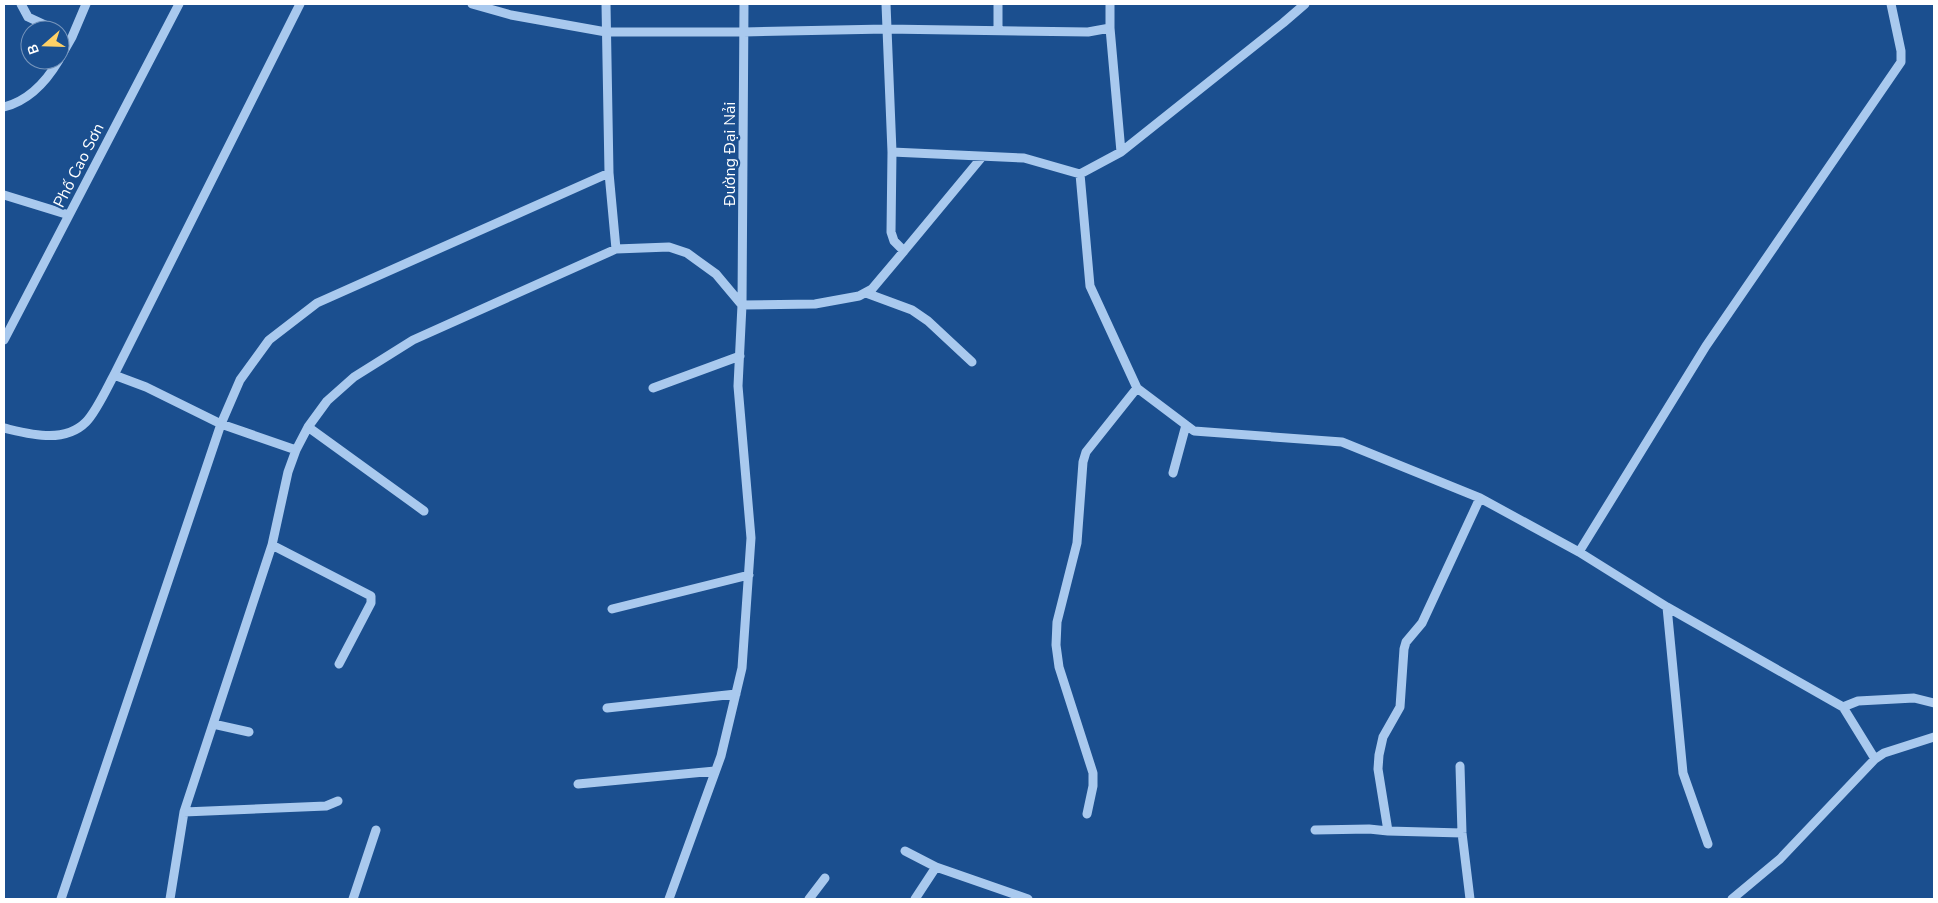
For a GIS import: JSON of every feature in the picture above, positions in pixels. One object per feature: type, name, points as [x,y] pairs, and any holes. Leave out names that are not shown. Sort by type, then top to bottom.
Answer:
[{"type":"street","points":[[21,4],[28,17],[34,20]]},
{"type":"street","points":[[70,40],[86,4]]},
{"type":"street","name":"Phố Cao Sơn","points":[[4,340],[179,4]]},
{"type":"street","points":[[4,428],[46,437],[74,431],[86,421],[114,375],[300,4]]},
{"type":"street","points":[[472,4],[511,15],[606,32],[886,29],[1088,32],[1110,28]]},
{"type":"street","points":[[606,4],[609,173],[616,249]]},
{"type":"street","name":"Đường Đại Nải","points":[[669,899],[721,756],[742,668],[751,538],[738,386],[742,305],[744,4]]},
{"type":"street","points":[[886,4],[892,152],[891,237],[904,252]]},
{"type":"street","points":[[998,4],[998,30]]},
{"type":"street","points":[[1110,4],[1110,28],[1121,152]]},
{"type":"street","points":[[892,152],[1024,158],[1080,174],[1121,152],[1305,4]]},
{"type":"street","points":[[1579,552],[1706,346],[1902,62],[1891,4]]},
{"type":"street","points":[[4,107],[18,104],[35,91],[51,70]]},
{"type":"street","points":[[866,294],[904,252],[982,157]]},
{"type":"street","points":[[61,899],[221,424],[240,380],[269,340],[316,303],[609,173]]},
{"type":"street","points":[[1080,174],[1090,286],[1137,388],[1194,431],[1342,442],[1480,498],[1579,552],[1667,607],[1843,708],[1876,759]]},
{"type":"street","points":[[4,196],[69,215]]},
{"type":"street","points":[[170,899],[184,812],[272,545],[288,472],[296,450],[308,427],[327,401],[354,377],[414,340],[616,249],[669,247],[687,253],[716,274],[742,305],[815,304],[866,294],[912,310],[928,321],[972,362]]},
{"type":"street","points":[[653,388],[740,356]]},
{"type":"street","points":[[114,375],[146,387],[221,424],[296,450]]},
{"type":"street","points":[[1087,814],[1093,786],[1093,773],[1059,667],[1056,646],[1057,622],[1077,543],[1082,462],[1086,452],[1137,388]]},
{"type":"street","points":[[1173,473],[1186,425]]},
{"type":"street","points":[[308,427],[424,511]]},
{"type":"street","points":[[1388,831],[1378,769],[1379,755],[1383,737],[1400,707],[1404,649],[1406,642],[1422,623],[1480,498]]},
{"type":"street","points":[[272,545],[370,596],[371,603],[339,664]]},
{"type":"street","points":[[612,609],[749,575]]},
{"type":"street","points":[[1667,607],[1683,772],[1708,844]]},
{"type":"street","points":[[607,708],[736,694]]},
{"type":"street","points":[[1843,708],[1858,701],[1914,698],[1934,703]]},
{"type":"street","points":[[212,724],[249,732]]},
{"type":"street","points":[[1732,899],[1780,858],[1876,759],[1884,754],[1934,737]]},
{"type":"street","points":[[1460,766],[1462,832],[1470,899]]},
{"type":"street","points":[[578,784],[715,771]]},
{"type":"street","points":[[184,812],[326,806],[338,801]]},
{"type":"street","points":[[1315,830],[1368,829],[1462,832]]},
{"type":"street","points":[[353,899],[376,830]]},
{"type":"street","points":[[906,851],[936,867],[1002,895],[1028,899]]},
{"type":"street","points":[[915,899],[936,867]]},
{"type":"street","points":[[809,899],[826,878]]}]
